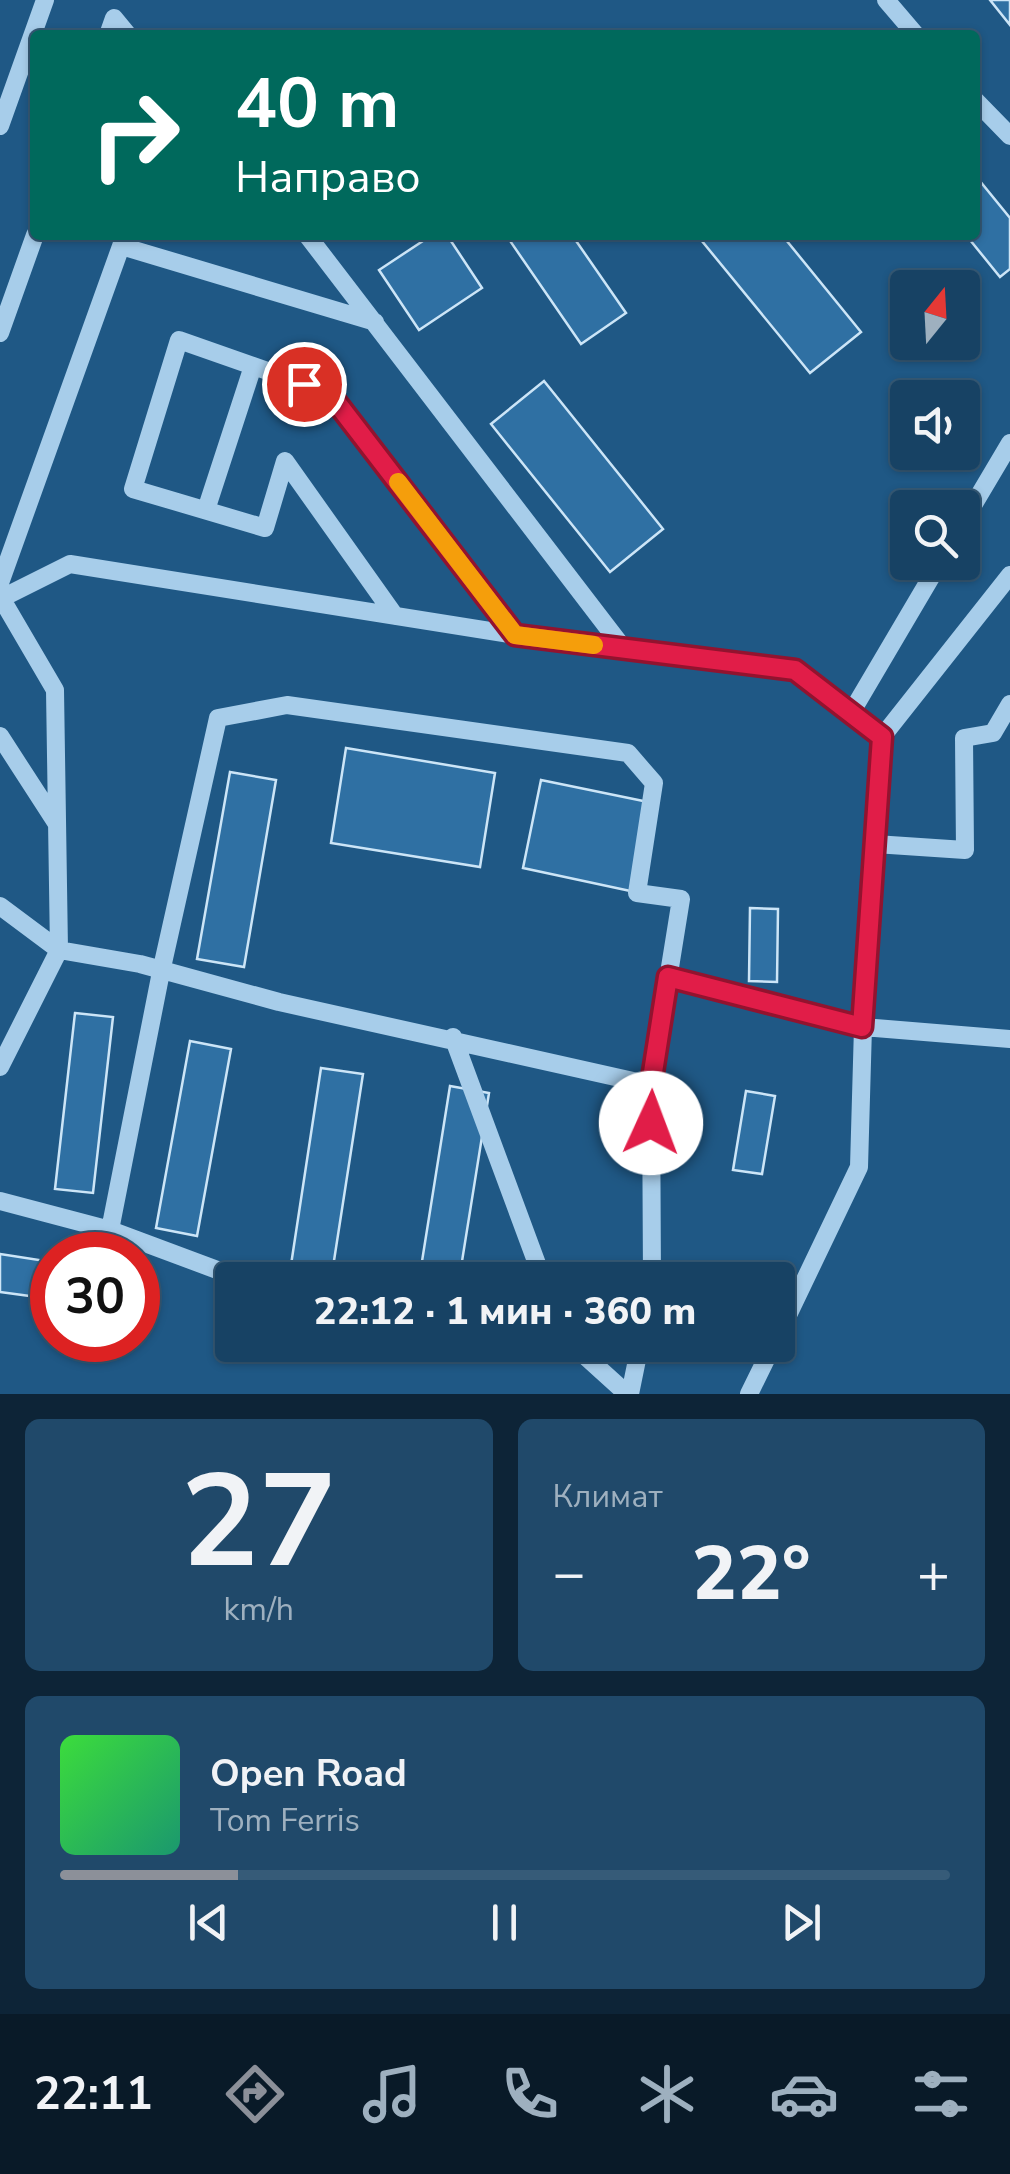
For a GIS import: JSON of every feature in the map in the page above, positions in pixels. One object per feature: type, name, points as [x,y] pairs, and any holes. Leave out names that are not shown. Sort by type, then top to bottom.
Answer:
[{"type":"street","points":[[34,30],[45,0]]},
{"type":"street","points":[[886,0],[912,30]]},
{"type":"street","points":[[110,30],[114,18],[124,30]]},
{"type":"street","points":[[0,126],[30,42]]},
{"type":"street","points":[[980,105],[1010,136]]},
{"type":"street","points":[[0,334],[34,240]]},
{"type":"street","points":[[0,1067],[60,950],[56,690],[1,592],[123,240],[374,322]]},
{"type":"street","points":[[311,240],[624,649]]},
{"type":"street","points":[[395,616],[285,460],[265,528],[134,489],[179,340],[330,394],[515,635]]},
{"type":"street","points":[[206,510],[253,366]]},
{"type":"street","points":[[980,494],[1010,443]]},
{"type":"street","points":[[1,592],[70,564],[515,635],[795,670],[882,737]]},
{"type":"street","points":[[795,1301],[859,1167],[862,1027],[882,737],[1010,575]]},
{"type":"street","points":[[851,713],[929,580]]},
{"type":"street","points":[[875,844],[965,850],[964,738],[994,733],[1010,704]]},
{"type":"street","points":[[110,1230],[161,972],[218,718],[287,705],[628,753],[654,784],[637,893],[681,899],[651,1085],[652,1262]]},
{"type":"street","points":[[0,736],[58,824]]},
{"type":"street","points":[[0,906],[60,950],[651,1085]]},
{"type":"street","points":[[668,977],[862,1027],[1010,1039]]},
{"type":"street","points":[[453,1038],[537,1262]]},
{"type":"street","points":[[0,1201],[110,1230],[215,1269]]},
{"type":"street","points":[[592,1362],[629,1394],[636,1362]]},
{"type":"street","points":[[755,1392],[766,1362]]},
{"type":"building","points":[[990,0],[1010,0],[1010,25]]},
{"type":"building","points":[[980,181],[1010,218],[1010,269],[1000,277],[970,240],[980,240]]},
{"type":"building","points":[[424,240],[450,240],[482,288],[419,330],[379,270]]},
{"type":"building","points":[[509,240],[575,240],[626,313],[581,344]]},
{"type":"building","points":[[701,240],[786,240],[861,332],[810,373]]},
{"type":"building","points":[[544,381],[663,529],[610,572],[491,424]]},
{"type":"building","points":[[346,748],[495,773],[480,867],[331,843]]},
{"type":"building","points":[[230,772],[276,780],[244,967],[197,959]]},
{"type":"building","points":[[541,780],[653,803],[635,892],[523,868]]},
{"type":"building","points":[[750,908],[778,909],[777,982],[749,981]]},
{"type":"building","points":[[75,1013],[113,1017],[93,1193],[55,1189]]},
{"type":"building","points":[[190,1041],[231,1049],[197,1236],[156,1228]]},
{"type":"building","points":[[321,1068],[363,1074],[334,1262],[291,1262]]},
{"type":"building","points":[[450,1086],[489,1093],[462,1262],[422,1262]]},
{"type":"building","points":[[746,1091],[775,1096],[762,1174],[733,1170]]},
{"type":"building","points":[[0,1254],[30,1259],[30,1296],[0,1292]]},
{"type":"slow traffic","points":[[398,482],[515,635],[594,645]]},
{"type":"route","points":[[304,384],[330,394],[515,635],[795,670],[882,737],[862,1027],[668,977],[651,1085],[651,1123]]}]
